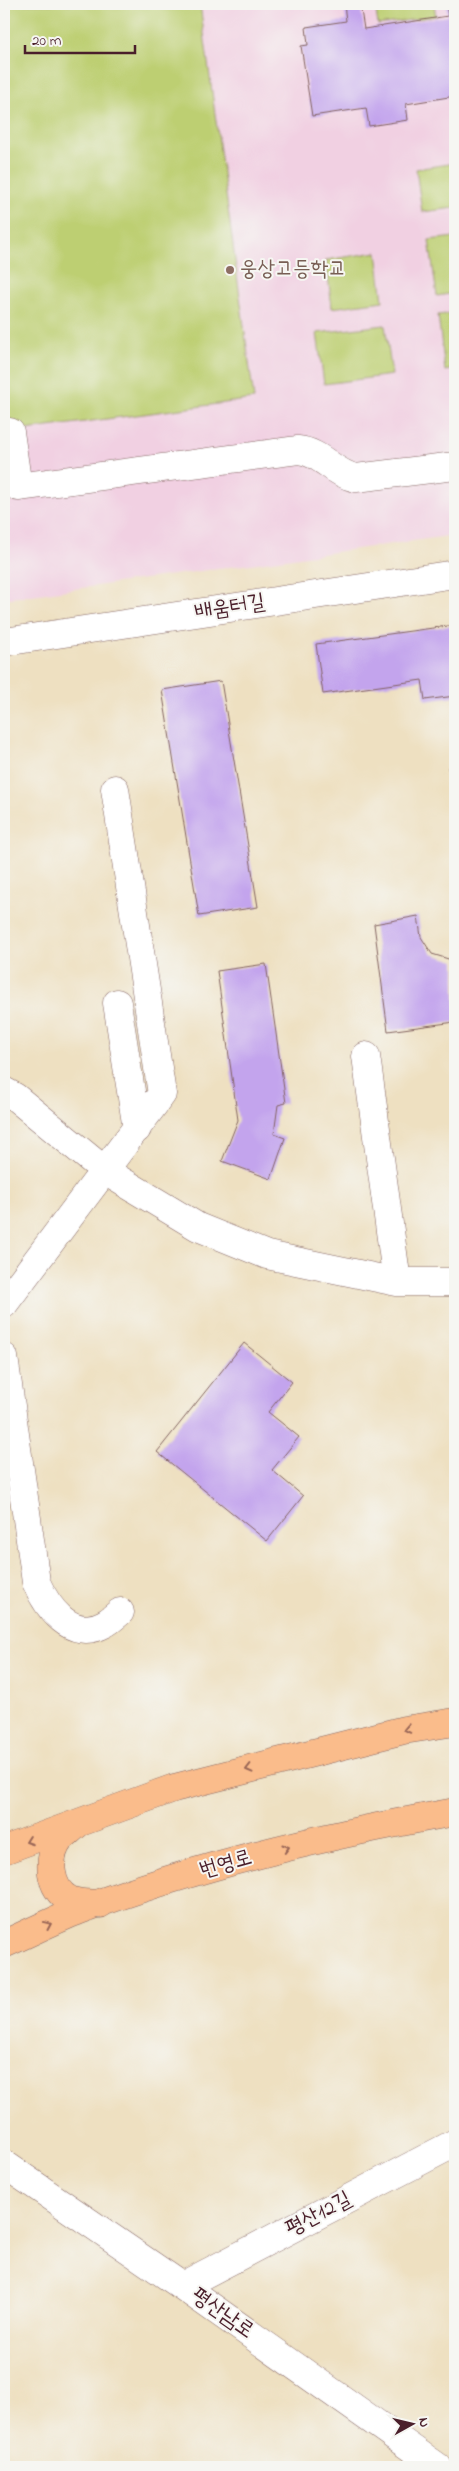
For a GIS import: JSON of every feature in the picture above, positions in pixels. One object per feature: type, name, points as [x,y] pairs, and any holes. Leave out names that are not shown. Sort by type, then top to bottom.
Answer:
[{"type":"main road","points":[[4,1850],[174,1788],[404,1730],[455,1722]]},
{"type":"main road","name":"번영로","points":[[4,1944],[100,1904],[190,1875],[306,1842],[455,1812]]},
{"type":"main road","points":[[78,1823],[60,1840],[55,1849],[52,1859],[52,1878],[59,1893],[71,1901],[100,1904]]},
{"type":"street","points":[[10,432],[18,487],[298,450],[316,455],[346,476],[356,478],[455,466]]},
{"type":"street","name":"배움터길","points":[[4,642],[455,574]]},
{"type":"street","points":[[4,1304],[162,1094],[115,789]]},
{"type":"street","points":[[117,1003],[137,1129]]},
{"type":"street","points":[[366,1056],[397,1282]]},
{"type":"street","points":[[4,1091],[15,1097],[105,1171],[198,1227],[267,1254],[397,1282],[455,1282]]},
{"type":"street","points":[[4,1357],[36,1582],[43,1599],[56,1616],[72,1626],[88,1629],[104,1625],[120,1612]]},
{"type":"street","name":"평산12길","points":[[182,2286],[455,2143]]},
{"type":"street","name":"평산남로","points":[[4,2164],[182,2286],[438,2467]]},
{"type":"shaded area","name":"웅상고등학교","points":[[4,4],[455,4],[455,535],[4,599]]},
{"type":"green space","points":[[4,4],[200,4],[254,399],[4,433]]},
{"type":"green space","points":[[375,4],[434,4],[436,16],[378,25]]},
{"type":"green space","points":[[455,163],[455,208],[422,212],[416,169]]},
{"type":"green space","points":[[455,237],[455,293],[437,296],[429,240]]},
{"type":"green space","points":[[377,252],[383,301],[332,308],[326,260]]},
{"type":"green space","points":[[455,313],[455,369],[445,371],[438,315]]},
{"type":"green space","points":[[385,325],[392,375],[324,384],[317,333]]},
{"type":"building","points":[[344,4],[360,4],[364,29],[448,16],[446,4],[455,4],[455,96],[406,104],[408,120],[369,126],[366,108],[312,116],[301,46],[308,45],[306,27],[346,21]]},
{"type":"building","points":[[455,625],[455,696],[425,700],[422,680],[323,694],[316,644]]},
{"type":"building","points":[[221,681],[258,907],[199,916],[162,690]]},
{"type":"building","points":[[455,766],[455,811],[454,811],[448,767]]},
{"type":"building","points":[[418,916],[421,937],[432,954],[455,961],[455,1022],[388,1031],[374,924]]},
{"type":"building","points":[[266,964],[286,1103],[278,1105],[274,1134],[285,1138],[271,1179],[222,1161],[238,1120],[217,971]]},
{"type":"building","points":[[244,1343],[292,1382],[268,1412],[299,1437],[272,1470],[303,1496],[267,1541],[157,1452]]},
{"type":"place","name":"웅상고등학교","points":[[230,270]]}]
